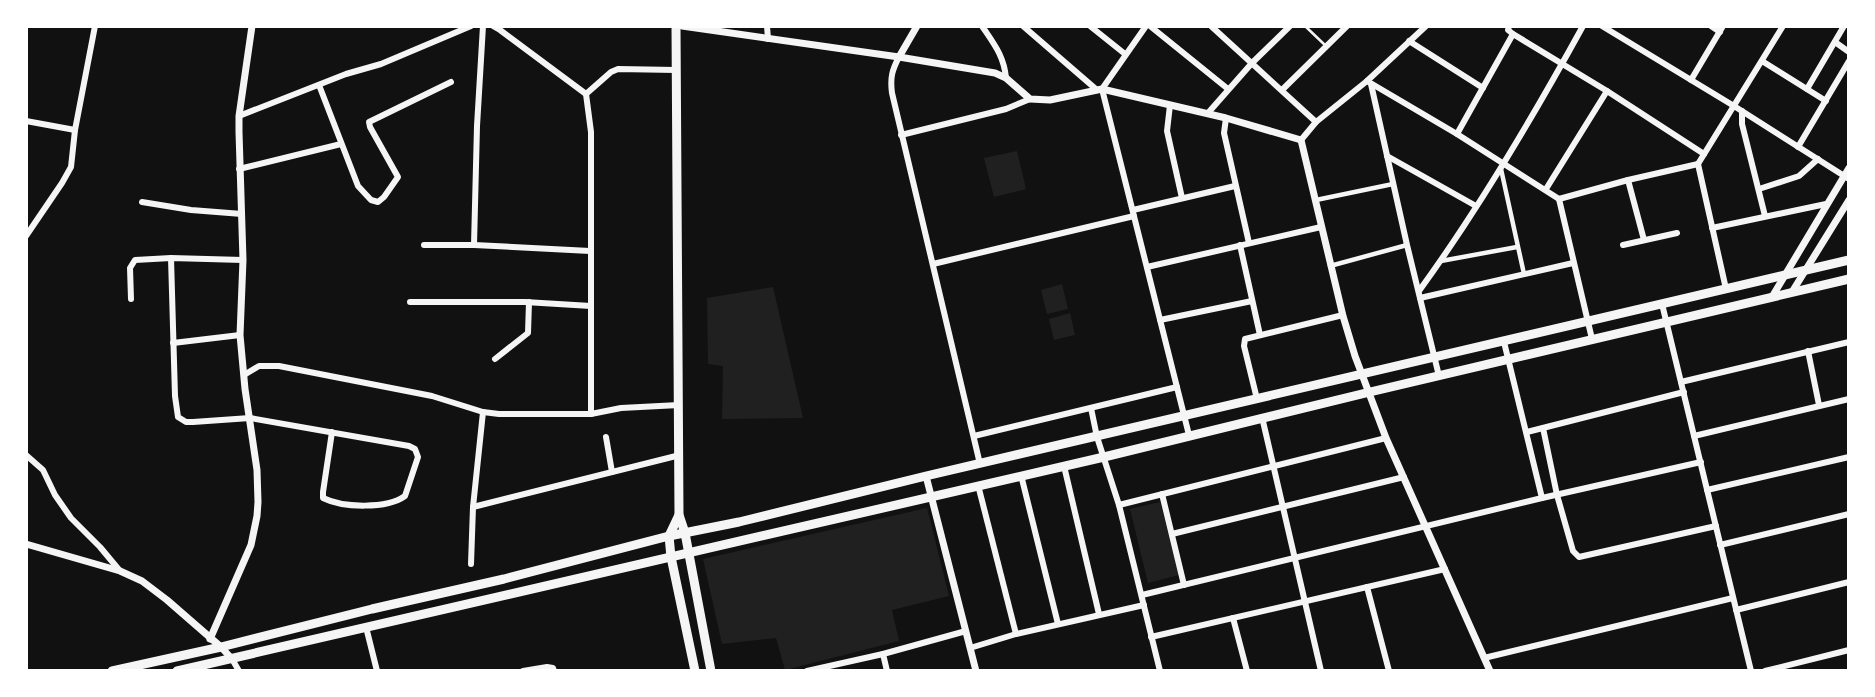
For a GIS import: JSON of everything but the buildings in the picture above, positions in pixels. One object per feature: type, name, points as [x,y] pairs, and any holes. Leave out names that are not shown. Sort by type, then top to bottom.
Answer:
[{"type":"main road","points":[[676,26],[679,515],[685,533],[711,671]]},
{"type":"main road","points":[[112,671],[503,579],[669,536],[739,522],[1849,260]]},
{"type":"main road","points":[[177,671],[1104,457],[1262,417],[1849,279]]},
{"type":"main road","points":[[679,515],[669,536],[671,557],[695,671]]},
{"type":"main road","points":[[691,654],[708,654]]},
{"type":"street","points":[[26,236],[69,171],[95,26]]},
{"type":"street","points":[[210,639],[251,545],[257,516],[257,470],[240,335],[243,260],[239,169],[240,116],[253,26]]},
{"type":"street","points":[[240,116],[345,74],[381,64],[471,26]]},
{"type":"street","points":[[474,245],[483,26]]},
{"type":"street","points":[[493,26],[586,94],[591,132],[591,414]]},
{"type":"street","points":[[682,26],[995,73],[1006,78],[1030,99]]},
{"type":"street","points":[[767,26],[768,39]]},
{"type":"street","points":[[917,26],[892,70],[890,80],[980,464]]},
{"type":"street","points":[[982,26],[1005,63],[1006,78]]},
{"type":"street","points":[[1023,26],[1100,90],[1189,435]]},
{"type":"street","points":[[1090,26],[1125,54]]},
{"type":"street","points":[[1100,90],[1148,26],[1228,89]]},
{"type":"street","points":[[1211,26],[1316,122]]},
{"type":"street","points":[[1208,113],[1252,63],[1290,26]]},
{"type":"street","points":[[1282,90],[1347,26]]},
{"type":"street","points":[[1301,141],[1316,122],[1369,83],[1426,26]]},
{"type":"street","points":[[1509,26],[1508,29],[1513,34],[1704,154]]},
{"type":"street","points":[[1420,294],[1503,167],[1583,26]]},
{"type":"street","points":[[1602,26],[1846,177]]},
{"type":"street","points":[[1617,36],[1623,26]]},
{"type":"street","points":[[1691,80],[1722,29],[1711,26]]},
{"type":"street","points":[[1726,289],[1698,164],[1783,26]]},
{"type":"street","points":[[1807,89],[1844,26]]},
{"type":"street","points":[[1457,134],[1513,34]]},
{"type":"street","points":[[1409,41],[1483,88]]},
{"type":"street","points":[[1835,43],[1849,52]]},
{"type":"street","points":[[1762,61],[1826,101]]},
{"type":"street","points":[[1798,147],[1849,61]]},
{"type":"street","points":[[586,94],[618,69],[676,70]]},
{"type":"street","points":[[319,85],[358,186],[374,202],[381,201],[398,177],[369,122],[451,82]]},
{"type":"street","points":[[1369,83],[1457,134],[1503,167],[1559,199],[1592,339]]},
{"type":"street","points":[[1369,83],[1439,376]]},
{"type":"street","points":[[901,135],[1006,109],[1030,99],[1050,100],[1100,90],[1208,113],[1301,141]]},
{"type":"street","points":[[1546,190],[1607,91]]},
{"type":"street","points":[[1170,105],[1167,131],[1182,198]]},
{"type":"street","points":[[1742,111],[1742,124],[1765,216]]},
{"type":"street","points":[[1226,118],[1224,133],[1249,243]]},
{"type":"street","points":[[26,121],[75,130]]},
{"type":"street","points":[[1301,141],[1330,266],[1355,356],[1387,438],[1487,670]]},
{"type":"street","points":[[239,169],[341,144]]},
{"type":"street","points":[[1387,156],[1476,206]]},
{"type":"street","points":[[1759,189],[1799,176],[1818,159]]},
{"type":"street","points":[[1559,199],[1698,164]]},
{"type":"street","points":[[1503,167],[1524,274]]},
{"type":"street","points":[[1772,297],[1849,168]]},
{"type":"street","points":[[1628,180],[1644,240]]},
{"type":"street","points":[[1315,200],[1394,183]]},
{"type":"street","points":[[933,264],[1236,186]]},
{"type":"street","points":[[1793,292],[1849,200]]},
{"type":"street","points":[[142,202],[191,210],[242,214]]},
{"type":"street","points":[[1712,228],[1826,204]]},
{"type":"street","points":[[1147,267],[1321,227]]},
{"type":"street","points":[[1623,245],[1677,233]]},
{"type":"street","points":[[424,245],[590,251]]},
{"type":"street","points":[[1330,266],[1407,245]]},
{"type":"street","points":[[1240,246],[1260,335]]},
{"type":"street","points":[[1440,262],[1517,247]]},
{"type":"street","points":[[171,258],[178,417],[186,422],[250,418],[332,432],[415,449],[418,457],[405,496],[400,500],[364,506],[323,498],[332,432]]},
{"type":"street","points":[[131,299],[130,268],[135,260],[243,260]]},
{"type":"street","points":[[1420,294],[1573,262]]},
{"type":"street","points":[[1160,320],[1252,301]]},
{"type":"street","points":[[410,302],[529,302],[591,306]]},
{"type":"street","points":[[495,359],[528,333],[529,302]]},
{"type":"street","points":[[1662,304],[1751,671]]},
{"type":"street","points":[[1257,399],[1243,343],[1245,339],[1343,315]]},
{"type":"street","points":[[173,343],[240,335]]},
{"type":"street","points":[[1504,342],[1542,498]]},
{"type":"street","points":[[1681,382],[1849,342]]},
{"type":"street","points":[[1808,351],[1819,405]]},
{"type":"street","points":[[244,375],[259,366],[289,368],[446,399],[484,412],[513,414],[591,414],[621,408],[679,405]]},
{"type":"street","points":[[974,436],[1177,387]]},
{"type":"street","points":[[1527,432],[1684,393]]},
{"type":"street","points":[[1694,436],[1849,399]]},
{"type":"street","points":[[1091,408],[1097,437],[1119,505],[1160,671]]},
{"type":"street","points":[[471,564],[473,506],[484,412]]},
{"type":"street","points":[[1262,417],[1321,671]]},
{"type":"street","points":[[1543,428],[1557,495],[1573,551],[1579,556],[1716,526]]},
{"type":"street","points":[[606,437],[612,472]]},
{"type":"street","points":[[1119,505],[1387,438]]},
{"type":"street","points":[[26,455],[43,470],[55,495],[71,518],[120,571]]},
{"type":"street","points":[[473,506],[680,455]]},
{"type":"street","points":[[1707,490],[1849,457]]},
{"type":"street","points":[[1142,594],[1701,462]]},
{"type":"street","points":[[1064,466],[1099,614]]},
{"type":"street","points":[[1021,475],[1058,624]]},
{"type":"street","points":[[926,476],[976,671]]},
{"type":"street","points":[[1171,534],[1404,477]]},
{"type":"street","points":[[978,485],[1016,634]]},
{"type":"street","points":[[1162,494],[1184,585]]},
{"type":"street","points":[[1720,545],[1849,514]]},
{"type":"street","points":[[26,544],[120,571],[150,587],[221,647],[239,671]]},
{"type":"street","points":[[1151,637],[1445,569]]},
{"type":"street","points":[[1736,610],[1849,582]]},
{"type":"street","points":[[1367,587],[1389,671]]},
{"type":"street","points":[[1484,658],[1733,598]]},
{"type":"street","points":[[971,648],[1016,634],[1144,605]]},
{"type":"street","points":[[1233,618],[1247,671]]},
{"type":"street","points":[[366,627],[377,671]]},
{"type":"street","points":[[807,671],[829,669],[966,631]]},
{"type":"street","points":[[1765,671],[1849,650]]},
{"type":"street","points":[[883,653],[887,671]]},
{"type":"street","points":[[523,671],[547,667],[553,668],[554,671]]},
{"type":"lane","points":[[1305,26],[1326,47]]},
{"type":"shaded area","points":[[1017,151],[1026,189],[994,197],[984,158]]},
{"type":"shaded area","points":[[1062,284],[1068,309],[1047,314],[1041,290]]},
{"type":"shaded area","points":[[773,287],[803,418],[722,419],[723,366],[708,364],[707,298]]},
{"type":"shaded area","points":[[1070,313],[1075,335],[1054,340],[1049,319]]},
{"type":"shaded area","points":[[1160,502],[1179,575],[1148,583],[1130,509]]},
{"type":"shaded area","points":[[927,508],[949,596],[892,610],[899,641],[785,670],[776,638],[722,644],[703,559]]}]
